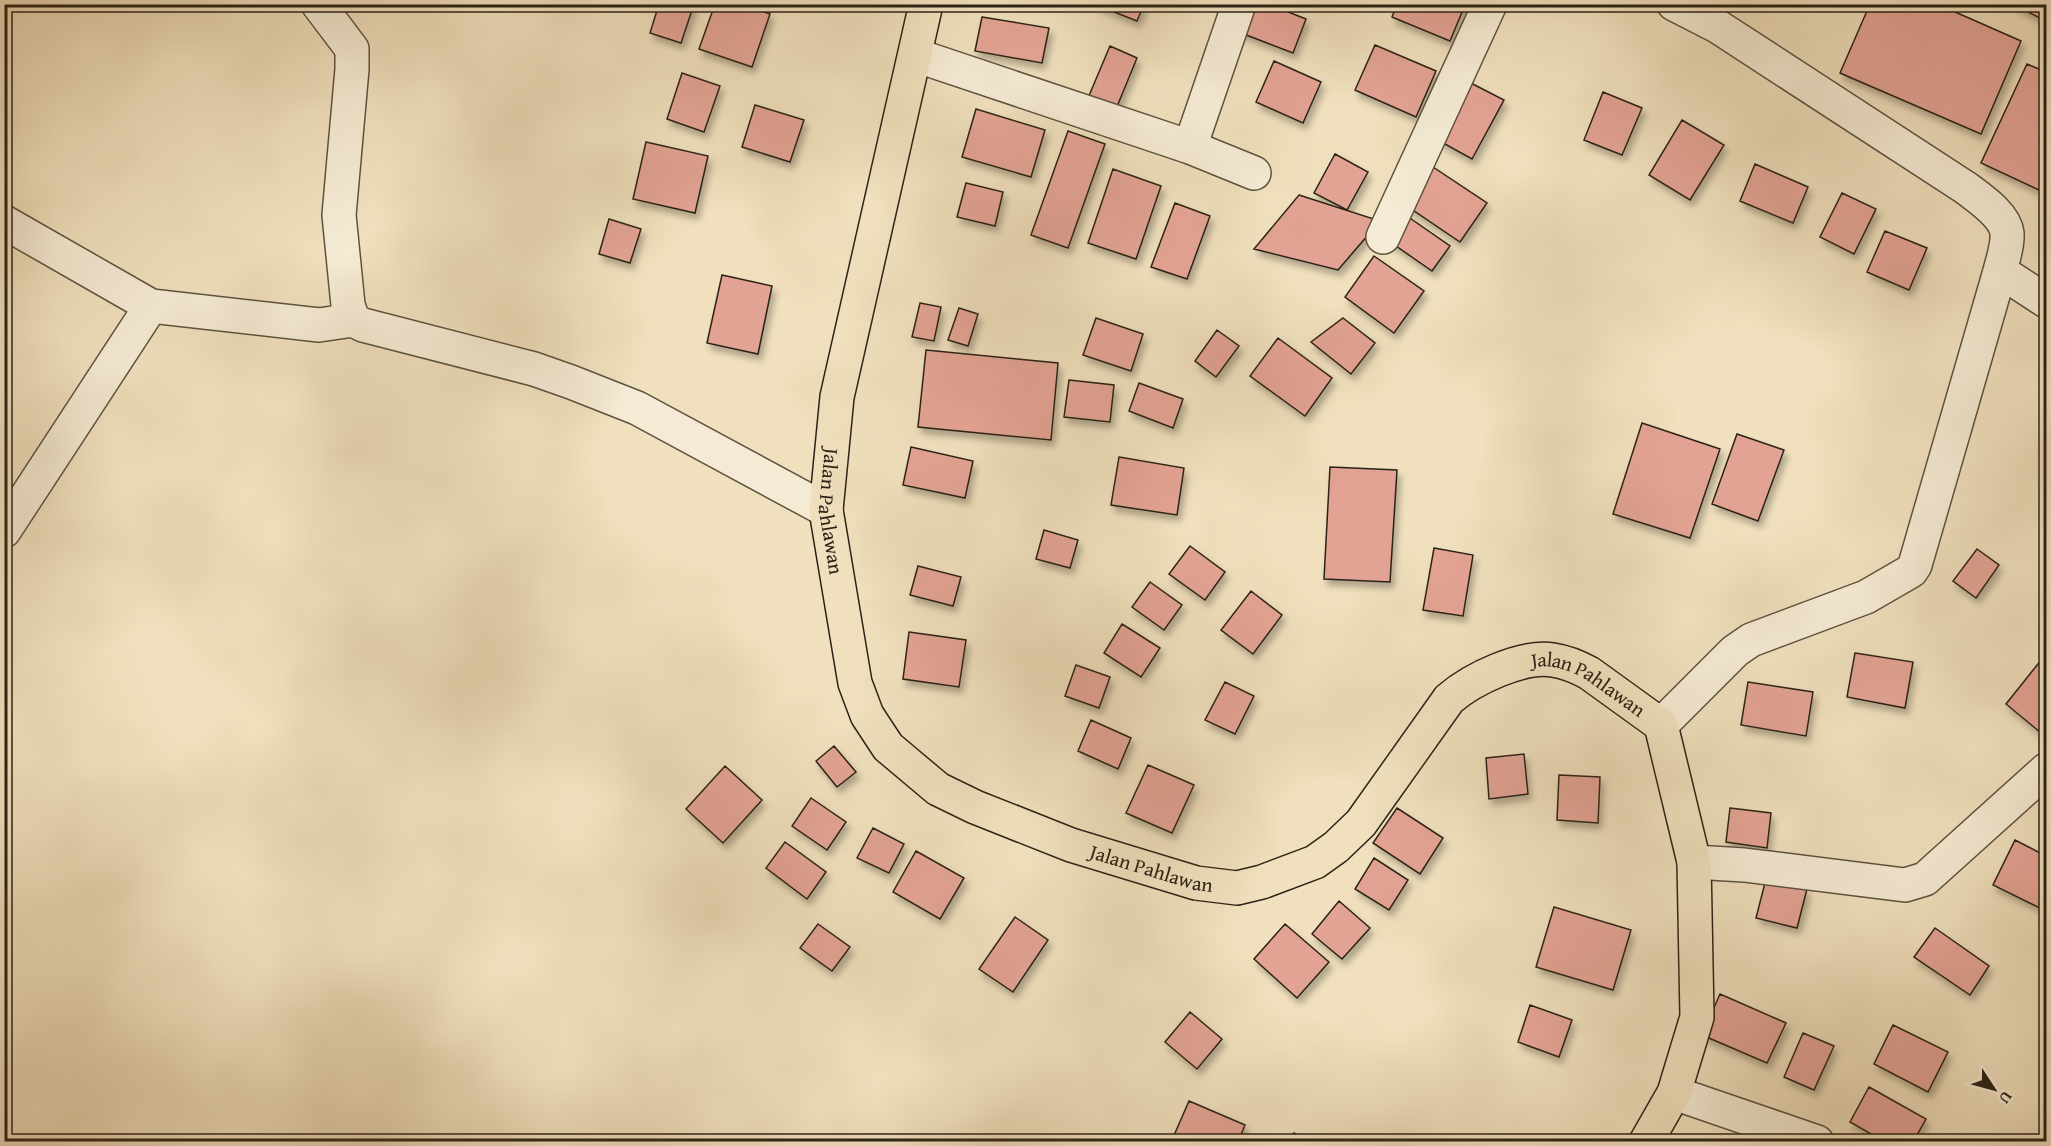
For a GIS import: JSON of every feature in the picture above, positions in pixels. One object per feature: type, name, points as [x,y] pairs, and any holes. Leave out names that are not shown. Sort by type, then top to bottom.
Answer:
[{"type":"highway","name":"Jalan Pahlawan","points":[[926,4],[837,397],[826,510],[855,682],[867,715],[888,747],[938,789],[975,807],[1071,845],[1196,883],[1237,888],[1262,882],[1315,862],[1336,847],[1361,823],[1449,699],[1460,689],[1483,675],[1536,660],[1552,660],[1578,667],[1589,673],[1660,725],[1694,862],[1696,1017],[1674,1093],[1646,1142]]},
{"type":"street","points":[[318,4],[352,49],[339,215],[348,305],[354,320]]},
{"type":"street","points":[[1190,147],[1239,4]]},
{"type":"street","points":[[1383,237],[1490,4]]},
{"type":"street","points":[[1660,725],[1735,651],[1751,640],[1866,597],[1911,571],[1915,565],[2007,245],[2007,231],[1993,209],[1966,188],[1722,15],[1674,4]]},
{"type":"street","points":[[915,55],[1190,147],[1254,173]]},
{"type":"street","points":[[4,222],[151,306],[319,325],[354,320],[363,325],[534,369],[637,408],[826,510]]},
{"type":"street","points":[[2000,271],[2046,301]]},
{"type":"street","points":[[4,531],[151,306]]},
{"type":"street","points":[[1694,862],[1744,865],[1905,885],[1925,879],[2046,770]]},
{"type":"street","points":[[1674,1093],[1817,1142]]},
{"type":"building","points":[[659,4],[694,4],[681,43],[650,33]]},
{"type":"building","points":[[715,4],[742,4],[770,14],[752,67],[699,49]]},
{"type":"building","points":[[1094,4],[1144,4],[1137,21]]},
{"type":"building","points":[[1247,4],[1268,4],[1306,19],[1293,53],[1236,31]]},
{"type":"building","points":[[1397,4],[1465,5],[1450,41],[1392,17]]},
{"type":"building","points":[[1870,4],[1937,4],[2021,41],[1981,134],[1840,73]]},
{"type":"building","points":[[2012,4],[2046,4],[2046,21]]},
{"type":"building","points":[[982,17],[1049,28],[1042,63],[975,51]]},
{"type":"building","points":[[1375,45],[1436,71],[1416,117],[1355,90]]},
{"type":"building","points":[[1110,46],[1137,58],[1116,109],[1088,98]]},
{"type":"building","points":[[1274,61],[1321,82],[1303,123],[1256,102]]},
{"type":"building","points":[[2027,64],[2046,72],[2046,173],[2039,190],[1981,163]]},
{"type":"building","points":[[682,73],[720,86],[704,132],[667,119]]},
{"type":"building","points":[[1465,80],[1504,100],[1472,159],[1434,138]]},
{"type":"building","points":[[1603,92],[1642,108],[1622,155],[1584,140]]},
{"type":"building","points":[[755,105],[804,120],[790,162],[742,147]]},
{"type":"building","points":[[976,109],[1045,130],[1031,177],[962,157]]},
{"type":"building","points":[[1682,120],[1724,145],[1690,200],[1649,175]]},
{"type":"building","points":[[1068,131],[1105,144],[1068,248],[1031,235]]},
{"type":"building","points":[[646,142],[708,156],[695,213],[633,199]]},
{"type":"building","points":[[1335,154],[1368,172],[1347,210],[1314,193]]},
{"type":"building","points":[[1755,164],[1808,187],[1793,223],[1740,201]]},
{"type":"building","points":[[1430,165],[1487,203],[1460,242],[1404,204]]},
{"type":"building","points":[[1113,169],[1161,186],[1136,259],[1088,243]]},
{"type":"building","points":[[966,183],[1003,192],[995,226],[957,217]]},
{"type":"building","points":[[1842,193],[1876,209],[1854,254],[1820,237]]},
{"type":"building","points":[[1299,195],[1380,221],[1338,270],[1254,249]]},
{"type":"building","points":[[1175,203],[1210,216],[1187,279],[1151,267]]},
{"type":"building","points":[[1404,214],[1450,246],[1432,271],[1386,239]]},
{"type":"building","points":[[609,219],[641,229],[630,263],[599,254]]},
{"type":"building","points":[[1885,231],[1927,248],[1909,290],[1867,272]]},
{"type":"building","points":[[1374,256],[1424,291],[1394,333],[1345,297]]},
{"type":"building","points":[[722,275],[772,286],[758,354],[707,343]]},
{"type":"building","points":[[920,303],[941,307],[934,341],[912,337]]},
{"type":"building","points":[[959,308],[978,314],[968,346],[948,340]]},
{"type":"building","points":[[1096,318],[1143,334],[1131,371],[1083,355]]},
{"type":"building","points":[[1343,318],[1375,343],[1351,374],[1311,342]]},
{"type":"building","points":[[1217,330],[1239,346],[1216,377],[1195,361]]},
{"type":"building","points":[[1278,338],[1332,378],[1305,416],[1250,376]]},
{"type":"building","points":[[926,350],[1058,363],[1051,440],[918,427]]},
{"type":"building","points":[[1069,380],[1114,385],[1110,422],[1064,417]]},
{"type":"building","points":[[1139,383],[1183,399],[1173,428],[1129,411]]},
{"type":"building","points":[[1642,423],[1720,449],[1690,538],[1613,514]]},
{"type":"building","points":[[1737,434],[1784,450],[1758,521],[1712,504]]},
{"type":"building","points":[[911,447],[973,461],[965,498],[903,485]]},
{"type":"building","points":[[1119,457],[1184,468],[1177,515],[1111,505]]},
{"type":"building","points":[[1330,467],[1397,470],[1390,582],[1324,579]]},
{"type":"building","points":[[1044,530],[1078,540],[1070,568],[1036,559]]},
{"type":"building","points":[[1190,546],[1225,572],[1205,600],[1169,574]]},
{"type":"building","points":[[1434,548],[1473,555],[1463,616],[1423,610]]},
{"type":"building","points":[[1977,549],[1999,565],[1976,598],[1953,581]]},
{"type":"building","points":[[918,566],[961,577],[953,606],[910,595]]},
{"type":"building","points":[[1150,582],[1182,605],[1164,630],[1132,607]]},
{"type":"building","points":[[1251,591],[1282,615],[1253,654],[1221,630]]},
{"type":"building","points":[[1122,624],[1160,648],[1141,677],[1104,653]]},
{"type":"building","points":[[909,632],[966,640],[959,687],[903,679]]},
{"type":"building","points":[[1855,653],[1913,662],[1905,708],[1847,697]]},
{"type":"building","points":[[2046,654],[2046,737],[2006,704]]},
{"type":"building","points":[[1076,665],[1110,677],[1099,708],[1065,696]]},
{"type":"building","points":[[1225,682],[1254,696],[1235,734],[1205,720]]},
{"type":"building","points":[[1748,682],[1813,692],[1806,736],[1741,725]]},
{"type":"building","points":[[1091,720],[1131,738],[1118,769],[1078,751]]},
{"type":"building","points":[[834,746],[856,772],[837,787],[816,761]]},
{"type":"building","points":[[1524,754],[1528,794],[1489,799],[1486,758]]},
{"type":"building","points":[[1148,765],[1194,785],[1172,833],[1126,813]]},
{"type":"building","points":[[725,766],[762,800],[723,843],[686,809]]},
{"type":"building","points":[[1559,775],[1600,777],[1598,823],[1557,820]]},
{"type":"building","points":[[811,798],[846,822],[827,850],[792,826]]},
{"type":"building","points":[[1397,808],[1443,838],[1420,874],[1373,843]]},
{"type":"building","points":[[1730,808],[1771,813],[1767,848],[1726,842]]},
{"type":"building","points":[[873,828],[904,844],[889,873],[857,858]]},
{"type":"building","points":[[2015,840],[2046,856],[2046,911],[1993,885]]},
{"type":"building","points":[[785,842],[826,872],[807,899],[766,868]]},
{"type":"building","points":[[916,851],[964,878],[940,919],[893,892]]},
{"type":"building","points":[[1374,858],[1408,880],[1389,910],[1355,889]]},
{"type":"building","points":[[1766,879],[1807,889],[1797,928],[1756,918]]},
{"type":"building","points":[[1339,901],[1370,928],[1342,959],[1312,934]]},
{"type":"building","points":[[1554,907],[1631,930],[1613,990],[1536,967]]},
{"type":"building","points":[[1015,917],[1048,940],[1013,992],[979,969]]},
{"type":"building","points":[[818,924],[850,947],[832,971],[800,948]]},
{"type":"building","points":[[1285,924],[1329,962],[1297,998],[1254,959]]},
{"type":"building","points":[[1935,928],[1989,966],[1970,995],[1914,957]]},
{"type":"building","points":[[1720,994],[1786,1023],[1767,1063],[1702,1035]]},
{"type":"building","points":[[1530,1005],[1572,1020],[1559,1057],[1518,1042]]},
{"type":"building","points":[[1190,1012],[1222,1039],[1197,1069],[1165,1042]]},
{"type":"building","points":[[1893,1025],[1948,1052],[1928,1092],[1874,1064]]},
{"type":"building","points":[[1803,1033],[1834,1046],[1814,1090],[1784,1077]]},
{"type":"building","points":[[1869,1087],[1926,1119],[1913,1142],[1885,1142],[1850,1122]]},
{"type":"building","points":[[1189,1101],[1245,1125],[1238,1142],[1175,1142],[1172,1140]]},
{"type":"building","points":[[1294,1133],[1309,1142],[1289,1142]]},
{"type":"building","points":[[1526,1134],[1533,1142],[1518,1142]]}]
